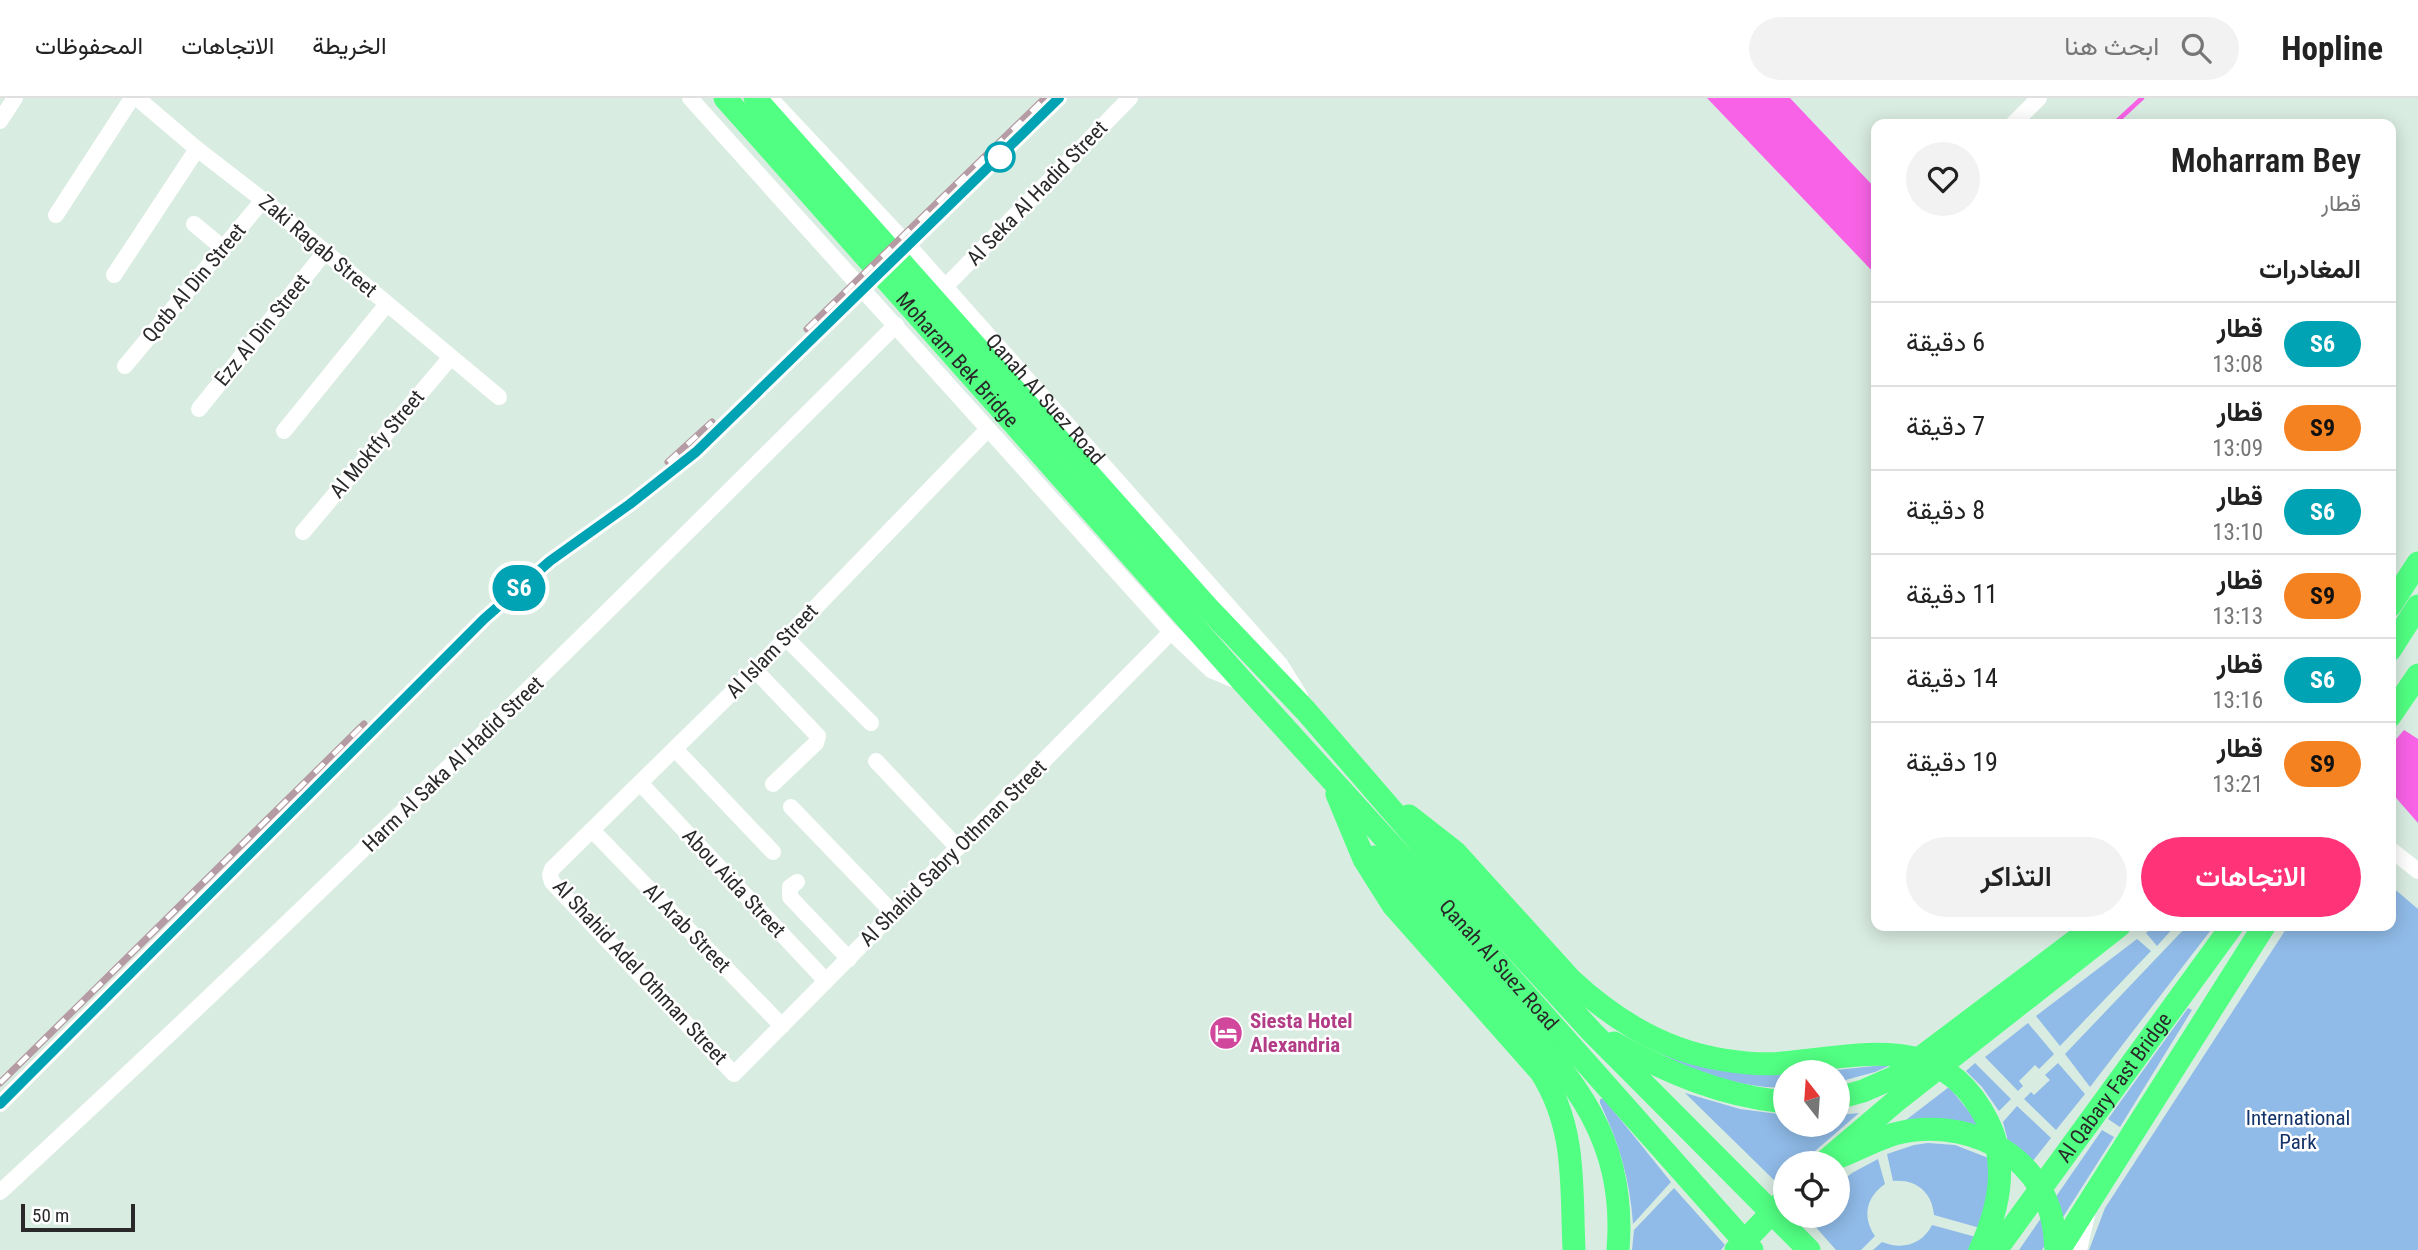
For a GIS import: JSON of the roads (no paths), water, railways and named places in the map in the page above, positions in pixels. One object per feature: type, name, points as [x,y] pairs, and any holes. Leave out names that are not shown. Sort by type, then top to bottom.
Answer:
[{"type":"highway","name":"Moharam Bek Bridge","points":[[724,98],[1189,620]]},
{"type":"highway","name":"Moharam Bek Bridge","points":[[755,98],[1189,620]]},
{"type":"highway","points":[[2396,597],[2418,563]]},
{"type":"highway","points":[[2396,641],[2418,606]]},
{"type":"highway","name":"Qanah Al Suez Road","points":[[1189,620],[1752,1250]]},
{"type":"highway","name":"Qanah Al Suez Road","points":[[1189,620],[1306,712],[1592,1032],[1809,1250]]},
{"type":"highway","points":[[2396,707],[2418,675]]},
{"type":"highway","points":[[1332,782],[1371,871],[1394,905],[1534,1064],[1552,1090],[1566,1129],[1574,1250]]},
{"type":"highway","points":[[1386,803],[1434,833],[1455,852],[1592,1000],[1632,1027],[1666,1045],[1694,1054],[1741,1062],[1780,1064],[1878,1053],[1899,1055],[1920,1060],[1948,1074],[1971,1095],[1983,1112],[1999,1151],[2002,1171],[1999,1191],[1990,1228],[1980,1250]]},
{"type":"highway","points":[[1353,834],[1574,1084],[1599,1129],[1615,1179],[1620,1230],[1618,1250]]},
{"type":"highway","points":[[1850,1095],[1895,1077],[2088,931]]},
{"type":"highway","points":[[1837,1151],[1896,1101],[2113,931]]},
{"type":"highway","name":"Al Qabary Fast Bridge","points":[[1996,1250],[2228,931]]},
{"type":"highway","points":[[2057,1250],[2261,931]]},
{"type":"highway","points":[[1592,1032],[1682,1078],[1722,1091],[1773,1100]]},
{"type":"highway","points":[[1850,1152],[1893,1135],[1928,1129],[1975,1135],[2000,1148],[2033,1180],[2045,1200],[2053,1222],[2057,1250]]},
{"type":"highway","points":[[1737,1250],[1773,1212]]},
{"type":"street","points":[[0,121],[15,98]]},
{"type":"street","points":[[56,215],[134,98]]},
{"type":"street","name":"Zaki Ragab Street","points":[[134,98],[263,200],[499,397]]},
{"type":"street","name":"Qanah Al Suez Road","points":[[690,98],[988,429],[1189,620]]},
{"type":"street","name":"Qanah Al Suez Road","points":[[770,98],[945,287],[1280,664],[1291,679],[1306,712]]},
{"type":"street","name":"Al Seka Al Hadid Street","points":[[945,287],[1130,98]]},
{"type":"street","points":[[2018,119],[2039,98]]},
{"type":"street","points":[[114,275],[197,149]]},
{"type":"street","name":"Qotb Al Din Street","points":[[125,366],[263,200]]},
{"type":"street","points":[[194,224],[223,248]]},
{"type":"street","name":"Ezz Al Din Street","points":[[199,409],[325,251]]},
{"type":"street","points":[[284,431],[387,304]]},
{"type":"street","name":"Harm Al Saka Al Hadid Street","points":[[0,1192],[134,1070],[440,777],[895,325]]},
{"type":"street","name":"Al Moktfy Street","points":[[303,532],[450,356]]},
{"type":"street","name":"Al Islam Street","points":[[552,869],[755,670],[988,429]]},
{"type":"street","name":"Al Shahid Sabry Othman Street","points":[[734,1074],[1189,620]]},
{"type":"street","points":[[786,638],[871,723]]},
{"type":"street","points":[[755,670],[818,736],[816,743],[773,784]]},
{"type":"street","points":[[675,749],[773,852]]},
{"type":"street","points":[[876,761],[958,848]]},
{"type":"street","name":"Abou Aida Street","points":[[641,784],[826,982]]},
{"type":"street","points":[[791,807],[894,914]]},
{"type":"street","name":"Al Arab Street","points":[[592,830],[782,1026]]},
{"type":"street","points":[[2396,854],[2418,871]]},
{"type":"street","name":"Al Shahid Adel Othman Street","points":[[552,869],[552,882],[734,1074]]},
{"type":"street","points":[[796,882],[790,887],[790,897],[849,959]]},
{"type":"street","points":[[2079,1250],[2091,1198]]},
{"type":"waterway","points":[[2119,119],[2142,98]]},
{"type":"railway","points":[[807,329],[1045,98]]},
{"type":"railway","points":[[0,1104],[484,619],[550,561],[630,504],[696,452],[1059,98]]},
{"type":"railway","points":[[668,462],[712,422]]},
{"type":"railway","points":[[0,1083],[364,724]]},
{"type":"train","name":"S6","points":[[0,1104],[484,619],[550,561],[630,504],[696,452],[1059,98]]},
{"type":"place","name":"Siesta Hotel Alexandria","points":[[1226,1033]]},
{"type":"park label","name":"International Park","points":[[2298,1130]]}]
